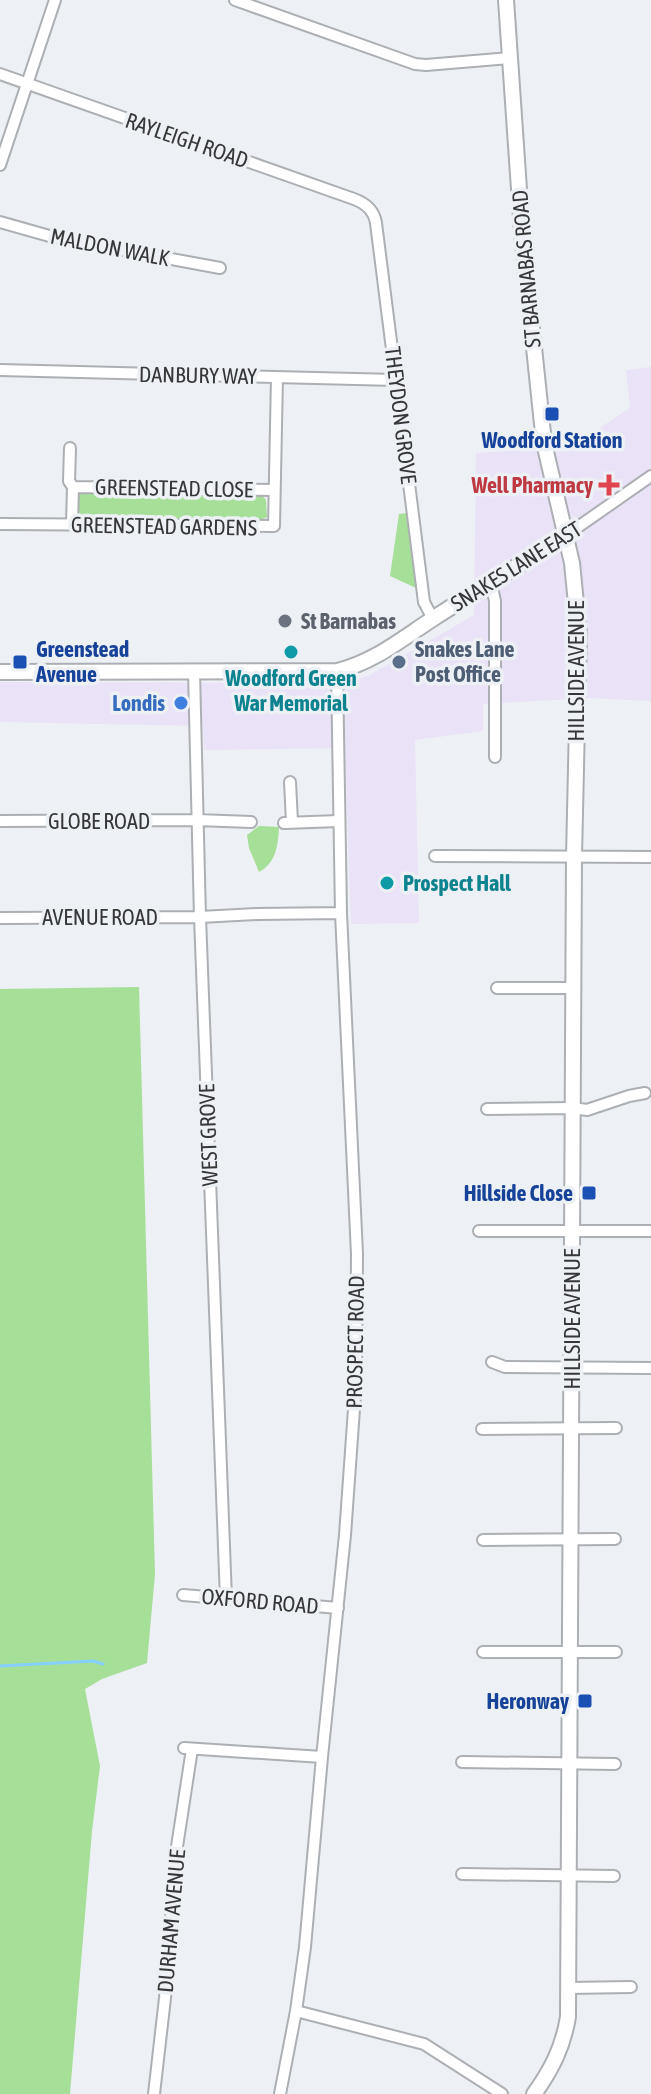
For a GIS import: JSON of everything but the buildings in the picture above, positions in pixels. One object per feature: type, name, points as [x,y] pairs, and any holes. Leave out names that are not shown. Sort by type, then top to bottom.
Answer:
[{"type":"street","points":[[0,165],[55,0]]},
{"type":"street","points":[[235,0],[415,64],[510,58]]},
{"type":"street","name":"ST BARNABAS ROAD","points":[[506,0],[522,233],[544,443],[565,536]]},
{"type":"street","name":"RAYLEIGH ROAD","points":[[0,74],[354,199],[371,210]]},
{"type":"street","name":"THEYDON GROVE","points":[[371,210],[376,223],[424,602],[433,619]]},
{"type":"street","name":"MALDON WALK","points":[[0,222],[53,237],[220,268]]},
{"type":"street","name":"DANBURY WAY","points":[[0,370],[396,380]]},
{"type":"street","name":"GREENSTEAD GARDENS","points":[[0,524],[272,526],[275,523],[277,377]]},
{"type":"street","name":"GREENSTEAD CLOSE","points":[[70,448],[72,525]]},
{"type":"street","name":"SNAKES LANE EAST","points":[[0,672],[337,671],[351,668],[565,536],[651,476]]},
{"type":"street","name":"GREENSTEAD CLOSE","points":[[73,487],[274,490]]},
{"type":"street","name":"HILLSIDE AVENUE","points":[[534,2094],[550,2072],[562,2045],[568,2017],[574,857],[579,634],[573,571],[565,536]]},
{"type":"street","points":[[489,584],[495,601],[495,757]]},
{"type":"street","name":"PROSPECT ROAD","points":[[280,2094],[305,1947],[352,1452],[357,1331],[357,1254],[341,913],[337,671]]},
{"type":"street","name":"WEST GROVE","points":[[194,672],[200,917],[226,1599]]},
{"type":"street","points":[[290,782],[288,822],[339,821]]},
{"type":"street","name":"GLOBE ROAD","points":[[0,821],[251,822]]},
{"type":"street","points":[[435,856],[651,857]]},
{"type":"street","name":"AVENUE ROAD","points":[[0,918],[341,913]]},
{"type":"street","points":[[497,988],[574,988]]},
{"type":"street","points":[[487,1109],[587,1110],[645,1093]]},
{"type":"street","points":[[479,1231],[651,1231]]},
{"type":"street","points":[[492,1362],[505,1367],[651,1368]]},
{"type":"street","points":[[482,1429],[616,1428]]},
{"type":"street","points":[[483,1540],[615,1539]]},
{"type":"street","name":"OXFORD ROAD","points":[[183,1595],[338,1608]]},
{"type":"street","points":[[483,1652],[616,1652]]},
{"type":"street","name":"DURHAM AVENUE","points":[[154,2094],[188,1749],[322,1757]]},
{"type":"street","points":[[462,1762],[615,1764]]},
{"type":"street","points":[[462,1874],[614,1876]]},
{"type":"street","points":[[568,1988],[631,1987]]},
{"type":"street","points":[[296,2011],[424,2044],[502,2094]]},
{"type":"shaded area","points":[[651,367],[651,701],[589,698],[483,704],[483,731],[415,740],[419,923],[351,924],[345,748],[204,750],[203,726],[0,722],[0,682],[345,683],[370,675],[474,615],[476,453],[536,449],[563,452],[630,408],[626,370]]},
{"type":"green space","points":[[76,491],[262,495],[266,500],[267,517],[256,523],[75,521]]},
{"type":"green space","points":[[407,513],[416,588],[390,576],[399,514]]},
{"type":"green space","points":[[259,826],[279,827],[273,859],[259,872],[247,835]]},
{"type":"green space","points":[[139,987],[155,1574],[147,1663],[102,1679],[85,1689],[100,1766],[70,2094],[0,2094],[0,989]]},
{"type":"waterway","points":[[0,1666],[93,1661],[103,1664]]},
{"type":"place","name":"Woodford Station","points":[[552,414]]},
{"type":"place","name":"Well Pharmacy","points":[[609,485]]},
{"type":"place","name":"St Barnabas","points":[[285,621]]},
{"type":"place","name":"Woodford Green War Memorial","points":[[291,652]]},
{"type":"place","name":"Greenstead Avenue","points":[[20,662]]},
{"type":"place","name":"Snakes Lane Post Office","points":[[399,662]]},
{"type":"place","name":"Londis","points":[[181,703]]},
{"type":"place","name":"Prospect Hall","points":[[387,883]]},
{"type":"place","name":"Hillside Close","points":[[589,1193]]},
{"type":"place","name":"Heronway","points":[[585,1701]]}]
